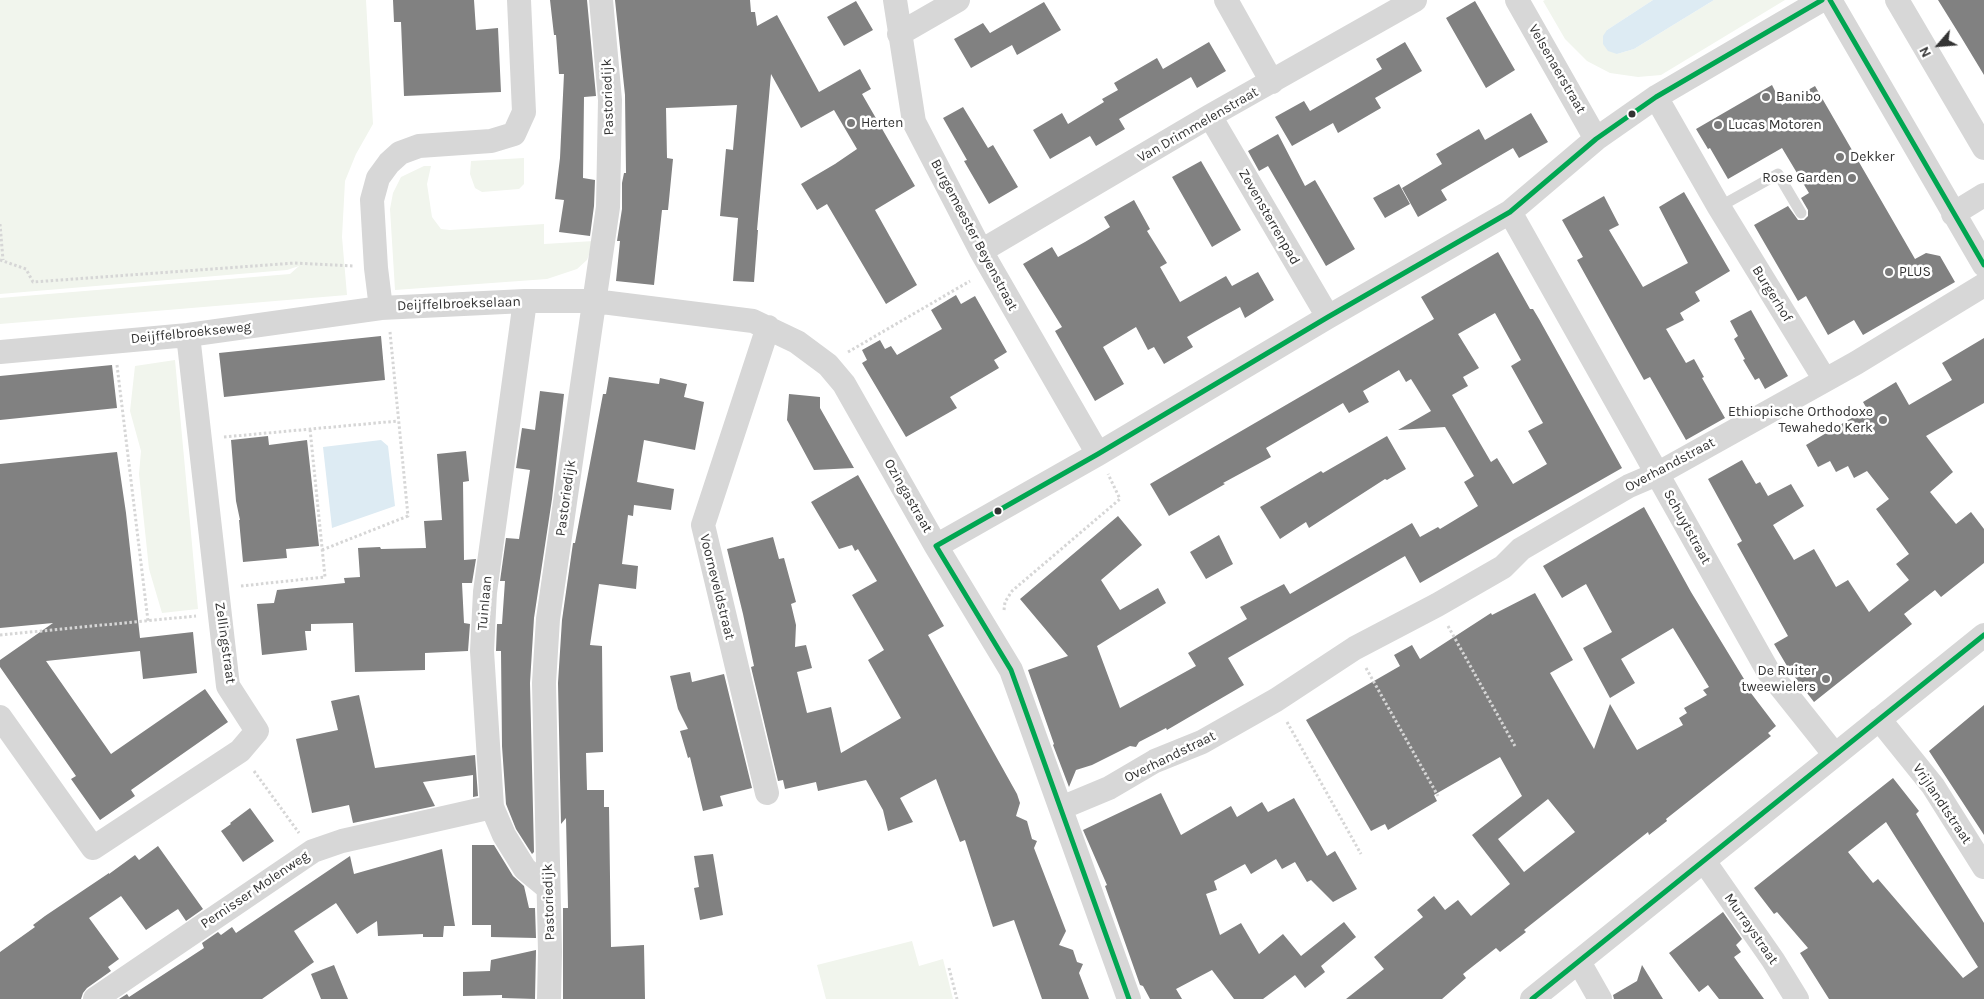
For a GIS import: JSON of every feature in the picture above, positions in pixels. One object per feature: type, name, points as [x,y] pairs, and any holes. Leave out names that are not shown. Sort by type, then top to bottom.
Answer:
[{"type":"street","name":"Deijffelbroekselaan","points":[[518,0],[524,112],[514,134],[491,141],[419,146],[400,153],[389,163],[378,178],[372,200],[376,268],[381,308],[525,301],[594,301]]},
{"type":"street","name":"Pastoriedijk","points":[[549,999],[550,952],[544,683],[548,619],[608,207],[610,100],[602,0]]},
{"type":"street","name":"Burgemeester Beyenstraat","points":[[895,0],[914,122],[986,260],[1098,454]]},
{"type":"street","points":[[899,34],[958,0]]},
{"type":"street","points":[[1226,0],[1272,82]]},
{"type":"street","name":"Van Drimmelenstraat","points":[[986,260],[1210,116],[1415,0]]},
{"type":"street","name":"Velsenaerstraat","points":[[1517,0],[1596,139]]},
{"type":"street","points":[[936,546],[1098,454],[1328,317],[1510,212],[1596,139],[1656,97],[1822,0]]},
{"type":"street","points":[[1830,0],[1984,265]]},
{"type":"street","points":[[1897,0],[1984,148]]},
{"type":"street","name":"Burgerhof","points":[[1656,97],[1719,207],[1825,380]]},
{"type":"street","name":"Zevensterrenpad","points":[[1210,116],[1328,317]]},
{"type":"street","points":[[1953,214],[1984,195]]},
{"type":"street","name":"Schuytstraat","points":[[1510,212],[1768,671],[1835,754]]},
{"type":"street","name":"Overhandstraat","points":[[1061,808],[1109,788],[1155,761],[1202,742],[1276,700],[1355,648],[1437,605],[1503,567],[1521,549],[1629,486],[1657,474],[1871,355],[1984,285]]},
{"type":"street","name":"Tuinlaan","points":[[525,301],[485,592],[482,651],[492,807],[504,835],[525,869],[548,888]]},
{"type":"street","name":"Ozingastraat","points":[[594,301],[753,321],[797,342],[828,365],[844,384],[936,546],[1011,670],[1130,999]]},
{"type":"street","name":"Deijffelbroekseweg","points":[[0,352],[188,335],[381,308]]},
{"type":"street","name":"Voorneveldstraat","points":[[767,793],[702,526],[768,327]]},
{"type":"street","name":"Zellingstraat","points":[[0,717],[93,848],[240,752],[257,731],[228,686],[188,335]]},
{"type":"street","points":[[1532,999],[1984,635]]},
{"type":"street","name":"Vrijlandtstraat","points":[[1879,719],[1933,786],[1984,867]]},
{"type":"street","name":"Pernisser Molenweg","points":[[95,999],[313,851],[342,841],[492,807]]},
{"type":"street","name":"Murraystraat","points":[[1704,861],[1773,960],[1797,999]]},
{"type":"street","points":[[1579,962],[1600,999]]},
{"type":"lane","points":[[1719,207],[1778,174],[1801,213]]},
{"type":"path","points":[[0,224],[2,260],[26,269],[33,282],[295,263],[376,268]]},
{"type":"path","points":[[828,365],[986,260]]},
{"type":"path","points":[[322,550],[408,516],[391,335],[381,308]]},
{"type":"path","points":[[114,341],[148,620]]},
{"type":"path","points":[[200,439],[398,421]]},
{"type":"path","points":[[218,588],[325,577],[310,429]]},
{"type":"path","points":[[1003,616],[1005,602],[1012,591],[1120,499],[1098,454]]},
{"type":"path","points":[[1437,605],[1516,748]]},
{"type":"path","points":[[0,635],[220,614]]},
{"type":"path","points":[[1355,648],[1438,796]]},
{"type":"path","points":[[1276,700],[1362,854]]},
{"type":"path","points":[[240,752],[313,851]]},
{"type":"path","points":[[949,968],[957,999]]},
{"type":"shaded area","points":[[0,0],[366,0],[373,124],[356,154],[345,181],[342,237],[347,295],[0,324],[0,298],[290,274],[299,266],[287,270],[0,294]]},
{"type":"shaded area","points":[[1653,0],[1607,30],[1617,54],[1634,49],[1714,0],[1785,0],[1661,75],[1638,77],[1610,73],[1587,61],[1565,39],[1543,1]]},
{"type":"shaded area","points":[[1653,0],[1714,0],[1634,49],[1617,54],[1608,51],[1603,44],[1603,36],[1607,30]]},
{"type":"shaded area","points":[[524,158],[524,184],[519,189],[482,192],[475,188],[470,174],[471,161]]},
{"type":"shaded area","points":[[424,166],[431,166],[427,184],[432,217],[441,229],[544,224],[544,244],[594,241],[587,260],[577,269],[547,279],[395,290],[390,209],[393,193],[401,177]]},
{"type":"shaded area","points":[[175,360],[198,609],[162,613],[149,569],[139,474],[141,451],[130,411],[135,366]]},
{"type":"shaded area","points":[[381,440],[388,446],[395,506],[332,528],[323,447]]},
{"type":"shaded area","points":[[912,941],[919,966],[943,959],[953,999],[826,999],[817,965]]},
{"type":"building","points":[[393,0],[474,0],[476,30],[498,28],[501,92],[404,96],[401,22],[394,22]]},
{"type":"building","points":[[550,0],[587,0],[596,96],[584,97],[583,178],[595,180],[590,236],[559,232],[564,200],[555,199],[560,158],[564,74],[559,74],[556,35],[554,35]]},
{"type":"building","points":[[615,0],[750,0],[751,12],[755,12],[757,26],[777,15],[819,92],[860,69],[871,89],[862,94],[915,186],[875,210],[917,285],[886,304],[827,204],[817,210],[801,184],[857,149],[834,110],[801,128],[771,74],[754,282],[733,281],[738,218],[720,216],[726,149],[733,150],[737,105],[666,108],[667,158],[673,159],[668,210],[662,210],[654,285],[616,281],[620,241],[617,241],[622,209],[622,183],[624,173],[626,173],[625,95]]},
{"type":"building","points":[[1938,0],[1984,0],[1984,75],[1961,37]]},
{"type":"building","points":[[856,1],[873,30],[844,46],[827,17]]},
{"type":"building","points":[[1475,1],[1515,70],[1486,88],[1446,18]]},
{"type":"building","points":[[1044,2],[1061,30],[1017,55],[1012,45],[971,68],[954,39],[983,23],[990,33]]},
{"type":"building","points":[[1209,42],[1226,71],[1197,88],[1191,77],[1119,119],[1125,129],[1096,146],[1090,136],[1050,159],[1033,130],[1062,113],[1068,124],[1104,102],[1102,99],[1118,90],[1114,83],[1157,58],[1163,69]]},
{"type":"building","points":[[1405,42],[1422,71],[1375,98],[1381,108],[1338,133],[1333,123],[1292,146],[1275,117],[1304,101],[1310,111],[1382,69],[1376,59]]},
{"type":"building","points":[[1772,85],[1782,105],[1815,86],[1915,259],[1926,253],[1940,256],[1955,282],[1863,335],[1854,320],[1828,335],[1806,296],[1798,301],[1754,225],[1788,206],[1798,220],[1804,220],[1808,216],[1808,210],[1801,198],[1809,193],[1782,148],[1728,179],[1710,148],[1708,149],[1696,129]]},
{"type":"building","points":[[963,107],[988,148],[993,145],[1018,187],[989,204],[964,161],[967,160],[943,118]]},
{"type":"building","points":[[1531,113],[1548,142],[1519,158],[1513,148],[1441,190],[1447,200],[1418,217],[1402,188],[1442,164],[1436,154],[1479,129],[1485,140]]},
{"type":"building","points":[[1278,134],[1305,186],[1315,180],[1355,249],[1326,266],[1268,166],[1259,171],[1248,151]]},
{"type":"building","points":[[1201,161],[1241,230],[1212,247],[1172,177]]},
{"type":"building","points":[[1399,184],[1410,204],[1385,218],[1373,198]]},
{"type":"building","points":[[1684,192],[1730,271],[1695,292],[1700,301],[1680,313],[1684,320],[1666,329],[1686,363],[1694,359],[1704,377],[1702,378],[1725,418],[1686,440],[1650,377],[1644,380],[1577,260],[1583,257],[1562,220],[1604,196],[1619,225],[1609,230],[1643,287],[1688,263],[1659,207]]},
{"type":"building","points":[[1134,200],[1150,229],[1147,231],[1167,263],[1160,267],[1180,302],[1226,276],[1232,286],[1258,272],[1274,300],[1245,318],[1240,307],[1187,337],[1193,347],[1164,364],[1154,347],[1148,350],[1136,327],[1103,347],[1124,384],[1095,401],[1055,331],[1062,327],[1023,264],[1052,247],[1058,257],[1085,242],[1110,227],[1104,217]]},
{"type":"building","points":[[1498,252],[1530,309],[1533,309],[1539,319],[1622,468],[1420,583],[1405,556],[1228,658],[1244,685],[1167,730],[1166,728],[1139,742],[1136,747],[1130,746],[1092,765],[1076,770],[1069,787],[1028,670],[1068,656],[1020,599],[1118,516],[1142,545],[1101,580],[1120,610],[1158,588],[1166,603],[1097,646],[1120,708],[1196,666],[1188,653],[1247,619],[1240,607],[1284,584],[1290,594],[1412,523],[1420,537],[1438,527],[1440,529],[1478,506],[1464,482],[1474,476],[1445,427],[1398,430],[1431,411],[1411,379],[1406,382],[1399,370],[1363,391],[1369,402],[1349,413],[1343,403],[1266,448],[1271,457],[1223,483],[1225,484],[1169,516],[1150,484],[1434,319],[1421,297]],"holes":[[[1495,313],[1521,360],[1511,366],[1543,423],[1528,431],[1547,464],[1513,484],[1497,458],[1491,462],[1452,395],[1468,386],[1463,377],[1479,368],[1458,334]]]},
{"type":"building","points":[[956,295],[961,304],[975,296],[1007,352],[994,360],[999,368],[950,397],[957,408],[906,437],[862,363],[867,360],[862,350],[880,340],[885,349],[891,346],[897,355],[942,329],[931,310]]},
{"type":"building","points":[[1751,310],[1788,376],[1765,389],[1759,378],[1755,380],[1743,360],[1745,359],[1734,339],[1738,336],[1730,321]]},
{"type":"building","points":[[381,336],[385,380],[224,397],[219,353]]},
{"type":"building","points":[[1984,338],[1984,403],[1926,436],[1953,472],[1930,492],[1956,524],[1971,512],[1984,529],[1984,563],[1941,597],[1935,590],[1904,614],[1912,624],[1814,702],[1790,671],[1774,644],[1788,636],[1737,544],[1742,541],[1708,479],[1742,460],[1756,484],[1760,482],[1768,496],[1791,484],[1804,506],[1773,525],[1794,560],[1814,549],[1836,587],[1848,580],[1869,612],[1909,580],[1896,564],[1909,554],[1876,509],[1889,499],[1867,471],[1854,478],[1848,466],[1836,472],[1830,461],[1818,467],[1806,445],[1867,409],[1863,402],[1896,382],[1909,405],[1952,380],[1942,363]]},
{"type":"building","points":[[112,365],[117,408],[0,420],[0,376]]},
{"type":"building","points":[[609,377],[659,384],[660,378],[687,384],[684,397],[704,402],[695,450],[644,440],[637,482],[674,489],[671,510],[634,505],[633,516],[628,515],[622,564],[638,566],[636,589],[599,584],[590,645],[602,646],[603,752],[586,753],[587,790],[604,790],[604,807],[609,807],[611,947],[644,945],[645,999],[563,999],[563,908],[568,908],[566,818],[561,824],[558,683],[562,620],[573,543],[575,543],[603,394],[606,394]]},
{"type":"building","points":[[540,391],[564,394],[552,499],[534,618],[530,683],[534,852],[532,854],[516,829],[506,804],[502,746],[501,651],[496,651],[497,624],[502,624],[505,581],[500,581],[506,538],[519,539],[530,470],[516,468],[522,428],[535,430]]},
{"type":"building","points":[[789,394],[820,397],[820,408],[854,468],[814,470],[787,420]]},
{"type":"building","points":[[268,436],[269,445],[307,440],[319,546],[286,549],[287,558],[243,562],[231,440]]},
{"type":"building","points":[[1387,436],[1406,469],[1387,480],[1385,479],[1309,528],[1306,522],[1280,539],[1260,507],[1321,471],[1323,473]]},
{"type":"building","points":[[466,451],[469,481],[463,482],[464,560],[476,559],[472,583],[462,583],[464,623],[470,624],[468,651],[425,653],[425,670],[355,672],[353,623],[311,624],[311,631],[305,631],[307,650],[262,655],[257,604],[274,603],[277,590],[345,583],[344,578],[360,577],[358,548],[426,548],[424,521],[442,520],[437,454]]},
{"type":"building","points":[[117,452],[140,638],[193,632],[197,673],[143,679],[140,651],[46,661],[111,754],[205,689],[228,722],[131,790],[135,796],[100,820],[71,779],[76,776],[0,667],[0,660],[53,623],[0,628],[0,464]]},
{"type":"building","points":[[858,475],[944,626],[928,635],[1017,794],[1020,803],[1016,816],[1027,821],[1032,839],[1037,841],[1034,848],[1066,931],[1059,945],[1073,950],[1077,962],[1083,964],[1079,973],[1089,999],[1042,999],[1014,920],[993,927],[965,840],[960,842],[936,779],[900,798],[913,822],[888,831],[883,810],[866,780],[818,791],[816,782],[785,789],[783,780],[778,781],[751,667],[754,666],[727,549],[773,537],[779,559],[784,558],[796,602],[791,604],[796,625],[795,647],[806,645],[812,668],[797,672],[807,713],[831,707],[841,753],[901,718],[868,660],[884,650],[852,595],[877,581],[858,549],[855,551],[852,545],[839,549],[811,502]]},
{"type":"building","points":[[1644,507],[1691,592],[1744,679],[1741,680],[1776,726],[1768,733],[1771,736],[1666,819],[1667,821],[1649,835],[1648,832],[1524,930],[1526,932],[1500,952],[1496,948],[1463,974],[1466,978],[1442,999],[1346,999],[1384,969],[1374,957],[1423,917],[1417,910],[1434,896],[1445,910],[1458,900],[1471,916],[1510,884],[1472,835],[1522,796],[1500,757],[1434,795],[1437,801],[1388,830],[1385,824],[1371,831],[1306,720],[1400,666],[1394,655],[1412,645],[1420,659],[1491,613],[1492,615],[1535,593],[1573,660],[1550,673],[1594,749],[1610,704],[1637,750],[1683,725],[1679,718],[1687,713],[1684,708],[1707,695],[1703,690],[1709,687],[1673,628],[1621,659],[1635,683],[1610,698],[1583,648],[1612,632],[1586,584],[1562,598],[1543,566]],"holes":[[[1548,799],[1575,832],[1524,872],[1498,839]]]},
{"type":"building","points":[[1219,535],[1233,564],[1206,579],[1190,552]]},
{"type":"building","points":[[690,672],[692,682],[724,674],[752,788],[720,796],[723,806],[703,811],[690,757],[688,758],[680,731],[688,729],[678,709],[670,676]]},
{"type":"building","points":[[359,695],[375,768],[475,755],[478,796],[473,797],[473,775],[423,782],[435,806],[353,823],[349,805],[312,813],[296,739],[338,730],[331,701]]},
{"type":"building","points":[[1984,705],[1984,835],[1929,751]]},
{"type":"building","points":[[1893,778],[1919,811],[1916,814],[1984,923],[1984,999],[1829,999],[1800,953],[1808,948],[1777,912],[1774,914],[1754,888]],"holes":[[[1886,822],[1978,967],[1963,978],[1878,879],[1873,883],[1848,852]]]},
{"type":"building","points":[[1161,793],[1181,835],[1231,806],[1237,817],[1262,802],[1268,812],[1294,798],[1327,856],[1335,851],[1357,889],[1333,902],[1311,880],[1307,882],[1295,862],[1282,869],[1276,859],[1251,874],[1245,864],[1214,881],[1217,890],[1206,894],[1220,935],[1241,923],[1259,954],[1283,934],[1301,956],[1344,922],[1356,937],[1321,966],[1325,972],[1305,988],[1295,975],[1263,999],[1234,999],[1212,970],[1176,989],[1182,999],[1150,999],[1143,986],[1140,985],[1105,886],[1107,885],[1083,830]]},
{"type":"building","points":[[250,808],[274,841],[243,862],[221,831]]},
{"type":"building","points":[[472,845],[494,845],[513,876],[524,886],[529,908],[535,908],[536,938],[491,937],[491,925],[472,925]]},
{"type":"building","points":[[158,846],[203,909],[186,921],[178,909],[146,930],[121,896],[89,918],[119,959],[108,967],[111,971],[87,988],[81,999],[0,999],[0,952],[35,927],[33,925],[45,916],[135,855],[139,860]]},
{"type":"building","points":[[442,849],[455,926],[444,926],[443,937],[423,937],[423,934],[378,936],[377,921],[357,934],[336,903],[294,931],[314,962],[262,999],[119,999],[127,994],[129,997],[204,948],[202,943],[218,932],[221,935],[232,927],[236,933],[350,856],[354,874]]},
{"type":"building","points":[[713,854],[723,915],[700,920],[694,888],[699,887],[694,856]]},
{"type":"building","points":[[1723,912],[1742,939],[1736,945],[1741,952],[1734,957],[1764,999],[1719,999],[1708,985],[1699,992],[1669,953]]},
{"type":"building","points":[[536,950],[535,999],[502,998],[502,995],[463,996],[463,972],[490,971],[491,960]]},
{"type":"building","points":[[334,965],[348,999],[321,999],[311,974]]},
{"type":"building","points":[[1642,965],[1663,999],[1614,999],[1613,995],[1637,981]]},
{"type":"transit line","points":[[1129,999],[1011,670],[936,546],[1098,454],[1328,317],[1510,212],[1596,139],[1656,97],[1822,0]]},
{"type":"transit line","points":[[1830,0],[1984,265]]},
{"type":"transit line","points":[[1532,999],[1984,635]]},
{"type":"place","name":"Banibo","points":[[1766,97]]},
{"type":"place","name":"Herten","points":[[851,123]]},
{"type":"place","name":"Lucas Motoren","points":[[1718,125]]},
{"type":"place","name":"Dekker","points":[[1840,157]]},
{"type":"place","name":"Rose Garden","points":[[1852,178]]},
{"type":"place","name":"PLUS","points":[[1889,272]]},
{"type":"place","name":"Ethiopische Orthodoxe Tewahedo Kerk","points":[[1883,420]]},
{"type":"place","name":"De Ruiter tweewielers","points":[[1826,679]]}]
